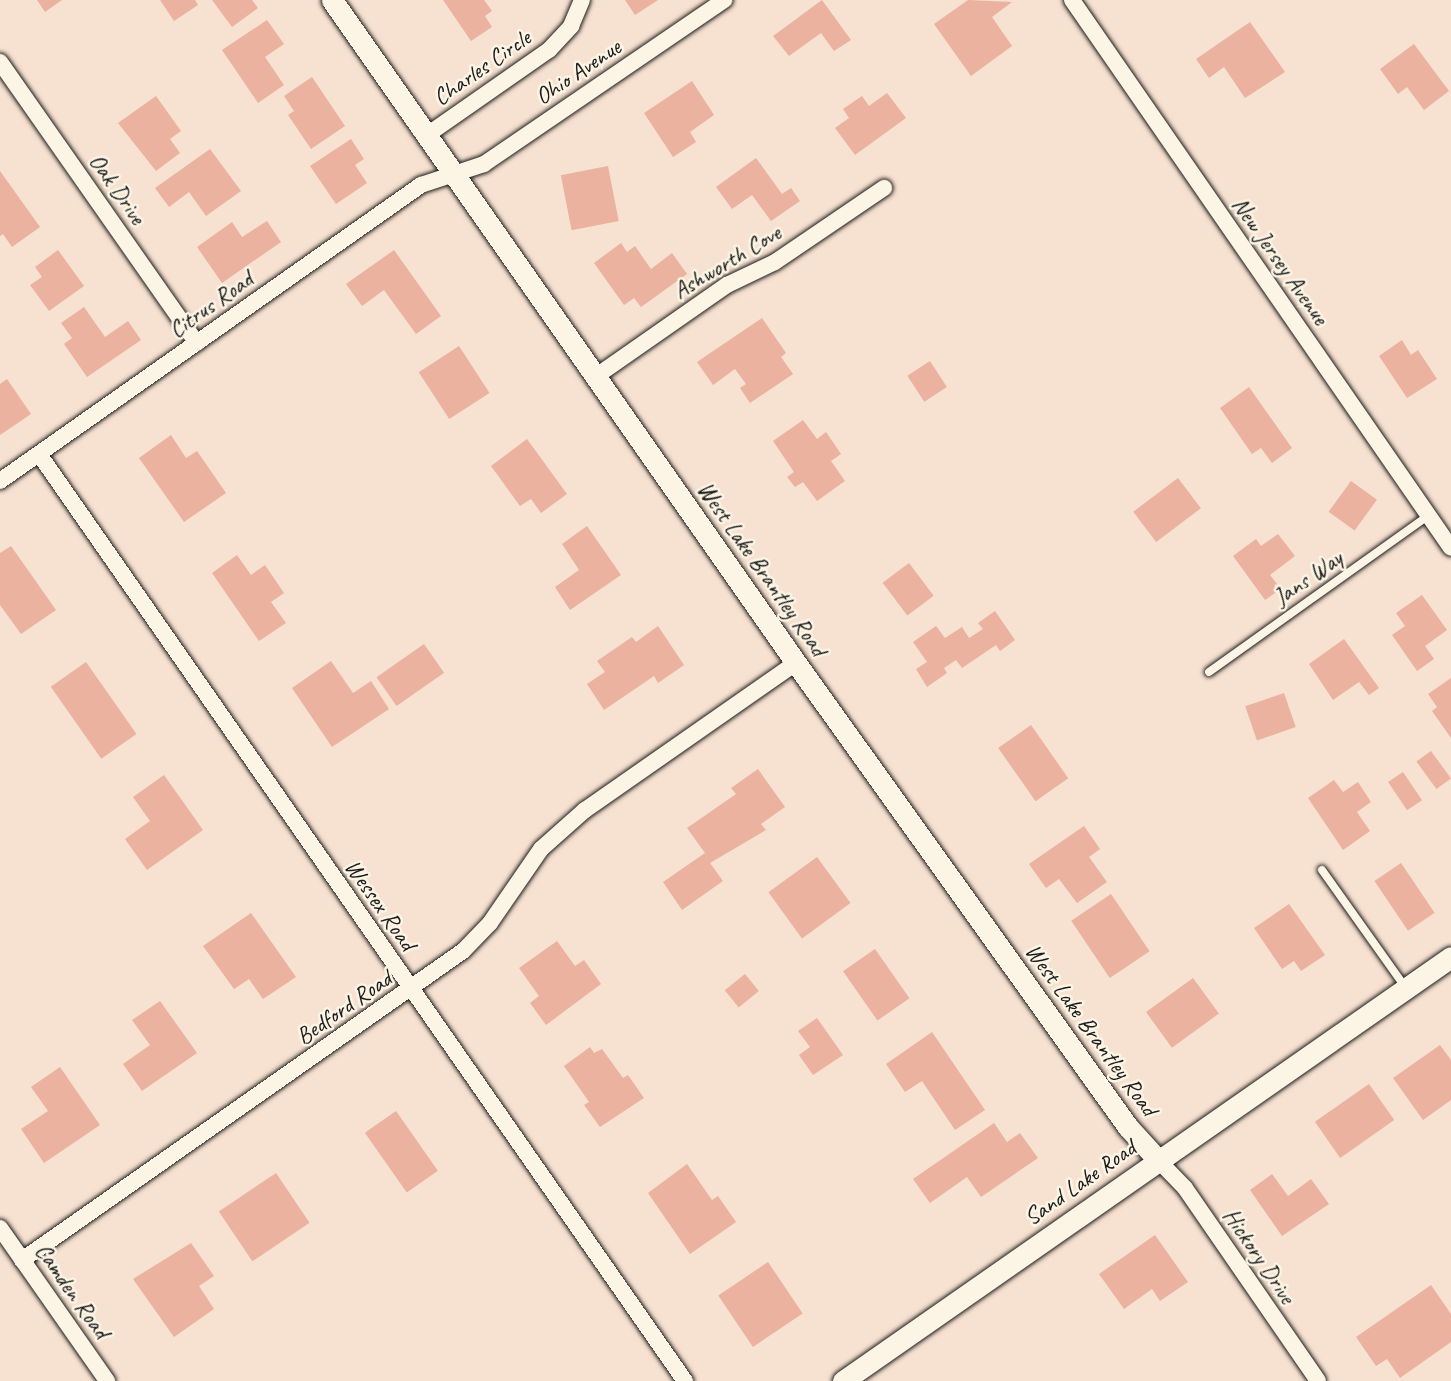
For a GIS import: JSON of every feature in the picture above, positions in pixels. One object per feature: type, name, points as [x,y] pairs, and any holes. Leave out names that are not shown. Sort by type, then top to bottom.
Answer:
[{"type":"street","name":"West Lake Brantley Road","points":[[332,0],[796,663],[1120,1116],[1158,1160]]},
{"type":"street","name":"Charles Circle","points":[[427,135],[549,50],[571,26],[582,0]]},
{"type":"street","name":"Ohio Avenue","points":[[454,174],[484,164],[724,0]]},
{"type":"street","name":"New Jersey Avenue","points":[[1072,0],[1451,548]]},
{"type":"street","name":"Oak Drive","points":[[0,62],[197,343]]},
{"type":"street","name":"Citrus Road","points":[[0,481],[421,185],[454,174]]},
{"type":"street","name":"Ashworth Cove","points":[[595,377],[727,285],[775,262],[884,188]]},
{"type":"street","name":"Wessex Road","points":[[39,454],[685,1381]]},
{"type":"street","name":"Bedford Road","points":[[22,1260],[463,951],[490,923],[541,849],[585,810],[796,663]]},
{"type":"street","name":"Sand Lake Road","points":[[843,1381],[1451,957]]},
{"type":"street","name":"Hickory Drive","points":[[1158,1160],[1185,1188],[1318,1381]]},
{"type":"street","name":"Camden Road","points":[[0,1228],[107,1381]]},
{"type":"lane","name":"Jans Way","points":[[1209,672],[1429,515]]},
{"type":"lane","points":[[1322,870],[1406,988]]},
{"type":"building","points":[[37,0],[62,0],[45,12]]},
{"type":"building","points":[[160,0],[195,0],[198,5],[174,21]]},
{"type":"building","points":[[212,0],[252,0],[258,8],[232,27]]},
{"type":"building","points":[[443,0],[484,0],[492,11],[485,16],[492,27],[471,41]]},
{"type":"building","points":[[625,0],[658,0],[635,15]]},
{"type":"building","points":[[822,0],[851,40],[834,51],[821,33],[789,56],[773,36]]},
{"type":"building","points":[[968,0],[1012,2],[992,17],[1012,46],[971,76],[934,24]]},
{"type":"building","points":[[267,20],[284,44],[265,57],[284,85],[258,103],[222,50]]},
{"type":"building","points":[[1250,22],[1285,72],[1245,98],[1224,67],[1209,78],[1196,59]]},
{"type":"building","points":[[1414,44],[1449,91],[1424,110],[1407,87],[1398,94],[1380,69]]},
{"type":"building","points":[[312,77],[345,126],[311,149],[288,115],[294,111],[284,96]]},
{"type":"building","points":[[692,81],[714,115],[690,132],[696,142],[673,157],[644,113]]},
{"type":"building","points":[[887,93],[906,118],[855,155],[835,128],[849,118],[843,109],[862,96],[869,106]]},
{"type":"building","points":[[156,96],[181,131],[170,139],[180,153],[156,171],[118,123]]},
{"type":"building","points":[[351,139],[364,159],[355,165],[367,183],[336,204],[310,166]]},
{"type":"building","points":[[210,149],[241,191],[206,216],[189,192],[169,207],[155,188]]},
{"type":"building","points":[[756,158],[782,194],[791,188],[800,201],[771,221],[752,195],[732,209],[716,187]]},
{"type":"building","points":[[608,166],[619,221],[572,230],[561,175]]},
{"type":"building","points":[[0,171],[40,227],[12,247],[3,234],[0,236]]},
{"type":"building","points":[[267,221],[281,242],[222,283],[197,247],[232,222],[242,237]]},
{"type":"building","points":[[621,243],[627,252],[635,246],[651,269],[672,253],[687,274],[641,307],[634,298],[624,305],[594,263]]},
{"type":"building","points":[[58,250],[84,286],[49,311],[30,285],[42,277],[35,267]]},
{"type":"building","points":[[394,250],[441,316],[416,334],[384,290],[362,306],[346,284]]},
{"type":"building","points":[[84,307],[105,337],[128,321],[141,340],[87,377],[64,344],[72,338],[61,323]]},
{"type":"building","points":[[762,318],[786,353],[781,357],[793,374],[750,403],[740,388],[746,384],[735,369],[713,385],[697,362]]},
{"type":"building","points":[[1402,340],[1411,355],[1418,350],[1437,379],[1407,398],[1379,356]]},
{"type":"building","points":[[459,346],[489,393],[449,419],[419,372]]},
{"type":"building","points":[[930,361],[947,387],[924,402],[907,376]]},
{"type":"building","points":[[7,379],[31,414],[0,435],[0,384]]},
{"type":"building","points":[[1249,387],[1292,448],[1272,463],[1261,448],[1252,454],[1220,408]]},
{"type":"building","points":[[803,420],[817,439],[826,432],[841,454],[831,461],[845,481],[817,501],[803,482],[795,487],[787,477],[794,472],[773,441]]},
{"type":"building","points":[[171,435],[186,458],[197,451],[226,493],[184,522],[139,458]]},
{"type":"building","points":[[527,439],[567,494],[541,513],[531,499],[520,506],[491,466]]},
{"type":"building","points":[[1178,478],[1201,508],[1156,542],[1133,512]]},
{"type":"building","points":[[1351,481],[1377,500],[1355,531],[1329,512]]},
{"type":"building","points":[[587,526],[621,575],[570,610],[555,587],[579,570],[562,544]]},
{"type":"building","points":[[1278,534],[1295,556],[1270,575],[1281,589],[1265,600],[1233,556],[1256,539],[1261,546]]},
{"type":"building","points":[[11,546],[56,610],[21,634],[0,605],[0,553]]},
{"type":"building","points":[[237,555],[251,575],[265,565],[284,593],[271,602],[286,623],[259,641],[212,573]]},
{"type":"building","points":[[909,563],[934,596],[907,616],[883,583]]},
{"type":"building","points":[[1422,595],[1447,630],[1425,646],[1434,659],[1417,671],[1392,635],[1405,626],[1396,613]]},
{"type":"building","points":[[995,611],[1015,640],[1000,651],[996,645],[962,668],[956,660],[944,668],[947,673],[927,687],[916,669],[927,662],[913,642],[936,626],[945,638],[962,627],[969,638],[983,629],[978,623]]},
{"type":"building","points":[[658,626],[684,665],[658,683],[654,676],[604,710],[587,684],[605,672],[597,661],[632,637],[636,642]]},
{"type":"building","points":[[1344,639],[1379,688],[1369,695],[1359,682],[1333,700],[1309,664]]},
{"type":"building","points":[[424,644],[444,673],[397,706],[376,677]]},
{"type":"building","points":[[331,661],[353,693],[371,681],[389,709],[332,747],[292,688]]},
{"type":"building","points":[[86,662],[136,734],[101,759],[51,687]]},
{"type":"building","points":[[1451,678],[1451,738],[1432,711],[1437,707],[1428,694]]},
{"type":"building","points":[[1284,693],[1296,727],[1257,740],[1245,706]]},
{"type":"building","points":[[1031,725],[1068,778],[1036,801],[998,748]]},
{"type":"building","points":[[1431,751],[1451,779],[1436,789],[1416,762]]},
{"type":"building","points":[[758,769],[785,807],[761,824],[766,830],[710,863],[723,881],[682,910],[663,882],[705,853],[687,828],[736,794],[731,788]]},
{"type":"building","points":[[1403,772],[1422,800],[1407,810],[1388,782]]},
{"type":"building","points":[[164,775],[203,830],[147,870],[125,839],[150,821],[133,797]]},
{"type":"building","points":[[1334,780],[1343,792],[1358,782],[1371,802],[1357,812],[1370,831],[1343,850],[1308,798]]},
{"type":"building","points":[[1084,826],[1100,849],[1089,857],[1107,882],[1077,903],[1059,879],[1046,888],[1029,864]]},
{"type":"building","points":[[817,857],[851,903],[802,938],[768,892]]},
{"type":"building","points":[[1401,863],[1435,913],[1408,931],[1374,881]]},
{"type":"building","points":[[1111,894],[1150,951],[1110,978],[1071,921]]},
{"type":"building","points":[[1289,904],[1325,955],[1301,971],[1294,961],[1282,969],[1254,928]]},
{"type":"building","points":[[251,913],[296,977],[263,999],[249,979],[234,989],[203,946]]},
{"type":"building","points":[[557,941],[575,966],[584,960],[601,984],[546,1025],[530,1003],[539,996],[519,968]]},
{"type":"building","points":[[875,949],[909,998],[877,1021],[843,971]]},
{"type":"building","points":[[745,974],[759,991],[739,1007],[725,990]]},
{"type":"building","points":[[1193,978],[1219,1014],[1172,1048],[1146,1012]]},
{"type":"building","points":[[160,1001],[197,1053],[142,1091],[123,1064],[150,1045],[132,1020]]},
{"type":"building","points":[[817,1018],[843,1055],[813,1075],[799,1055],[810,1047],[798,1031]]},
{"type":"building","points":[[932,1032],[985,1110],[955,1130],[922,1081],[905,1092],[886,1064]]},
{"type":"building","points":[[1440,1045],[1451,1060],[1451,1100],[1423,1120],[1393,1078]]},
{"type":"building","points":[[590,1047],[594,1053],[602,1049],[623,1078],[628,1075],[644,1098],[600,1127],[584,1105],[589,1102],[564,1066]]},
{"type":"building","points":[[60,1067],[100,1125],[44,1163],[21,1129],[48,1111],[31,1087]]},
{"type":"building","points":[[1369,1084],[1394,1120],[1340,1158],[1315,1122]]},
{"type":"building","points":[[396,1111],[438,1171],[407,1193],[365,1133]]},
{"type":"building","points":[[994,1123],[1007,1142],[1020,1133],[1038,1158],[981,1197],[967,1177],[930,1203],[913,1179]]},
{"type":"building","points":[[687,1164],[712,1200],[718,1196],[736,1222],[690,1254],[648,1193]]},
{"type":"building","points":[[276,1173],[310,1223],[252,1261],[219,1212]]},
{"type":"building","points":[[1272,1174],[1288,1196],[1311,1179],[1329,1204],[1282,1236],[1250,1190]]},
{"type":"building","points":[[1155,1235],[1188,1282],[1160,1301],[1152,1289],[1124,1309],[1099,1274]]},
{"type":"building","points":[[191,1243],[214,1276],[199,1286],[214,1309],[174,1337],[133,1279]]},
{"type":"building","points":[[768,1262],[803,1313],[753,1347],[718,1296]]},
{"type":"building","points":[[1431,1285],[1451,1314],[1451,1342],[1400,1378],[1387,1359],[1376,1366],[1356,1337]]}]
